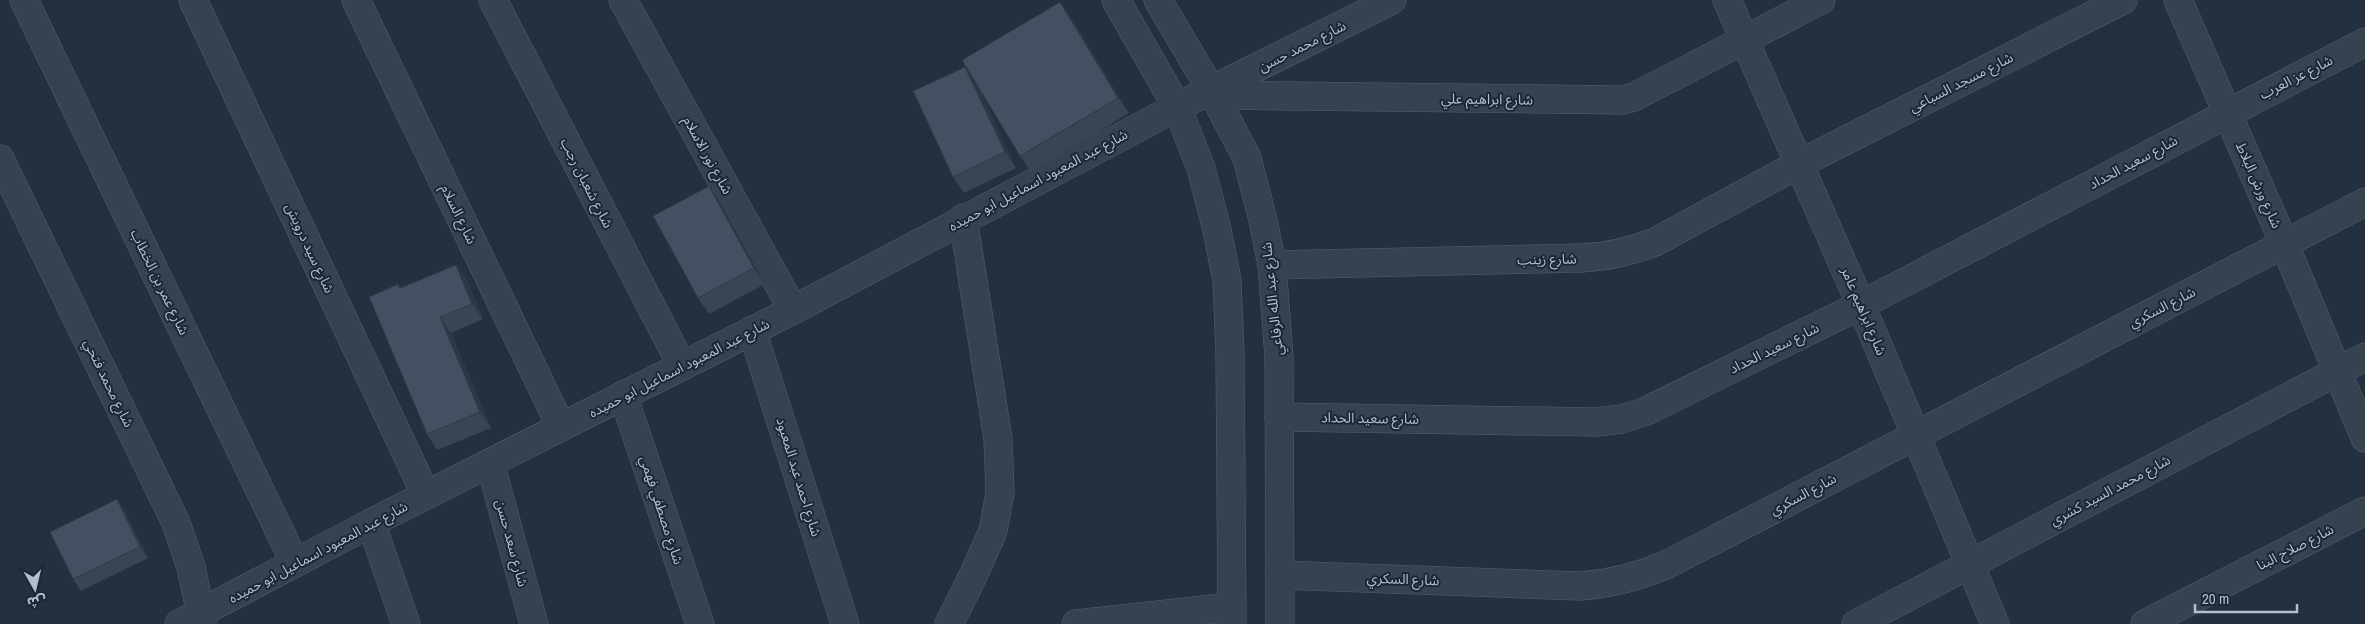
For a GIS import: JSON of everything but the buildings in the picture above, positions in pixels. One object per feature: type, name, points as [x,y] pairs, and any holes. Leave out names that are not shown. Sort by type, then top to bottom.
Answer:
[{"type":"street","name":"شارع عمر بن الخطاب","points":[[24,0],[295,563]]},
{"type":"street","name":"شارع سيد درويش","points":[[193,0],[426,496]]},
{"type":"street","name":"شارع السلام","points":[[356,0],[562,427]]},
{"type":"street","name":"شارع شعبان رجب","points":[[493,0],[682,366]]},
{"type":"street","name":"شارع نور الاسلام","points":[[623,0],[794,310]]},
{"type":"street","points":[[1076,624],[1232,615],[1230,353],[1227,280],[1217,230],[1201,168],[1177,107],[1116,0]]},
{"type":"street","name":"شارع عبد الله الرفاعي","points":[[1158,0],[1213,93],[1247,158],[1272,265],[1279,357],[1280,624]]},
{"type":"street","name":"شارع محمد حسن","points":[[1177,107],[1213,93],[1392,0]]},
{"type":"street","name":"شارع ابراهيم عامر","points":[[1727,0],[1862,305],[1995,624]]},
{"type":"street","name":"شارع ابراهيم علي","points":[[1213,93],[1623,100],[1634,97],[1821,0]]},
{"type":"street","name":"شارع مسجد السباعي","points":[[1799,164],[2123,0]]},
{"type":"street","name":"شارع ورش البلاط","points":[[2178,0],[2284,243],[2365,438]]},
{"type":"street","name":"شارع عز العرب","points":[[2227,113],[2365,42]]},
{"type":"street","name":"شارع عبد المعبود اسماعيل ابو حميده","points":[[194,620],[295,563],[794,310],[963,218],[1177,107]]},
{"type":"street","name":"شارع سعيد الحداد","points":[[1279,417],[1597,422],[1621,419],[1669,401],[1862,305],[2227,113]]},
{"type":"street","name":"شارع محمد فتحي","points":[[0,159],[176,523],[192,567],[194,620]]},
{"type":"street","name":"شارع زينب","points":[[1272,265],[1607,257],[1655,242],[1799,164]]},
{"type":"street","name":"شارع السكري","points":[[1280,575],[1579,586],[1610,584],[1642,576],[2365,202]]},
{"type":"street","points":[[949,624],[993,531],[1000,492],[998,439],[963,218]]},
{"type":"street","name":"شارع احمد عبد المعبود","points":[[752,330],[845,624]]},
{"type":"street","name":"شارع محمد السيد كشري","points":[[1856,624],[2365,357]]},
{"type":"street","name":"شارع مصطفي فهمي","points":[[623,396],[700,624]]},
{"type":"street","name":"شارع سعد حسن","points":[[490,463],[534,624]]},
{"type":"street","name":"شارع صلاح البنا","points":[[2145,624],[2365,511]]},
{"type":"street","points":[[372,523],[406,624]]}]
